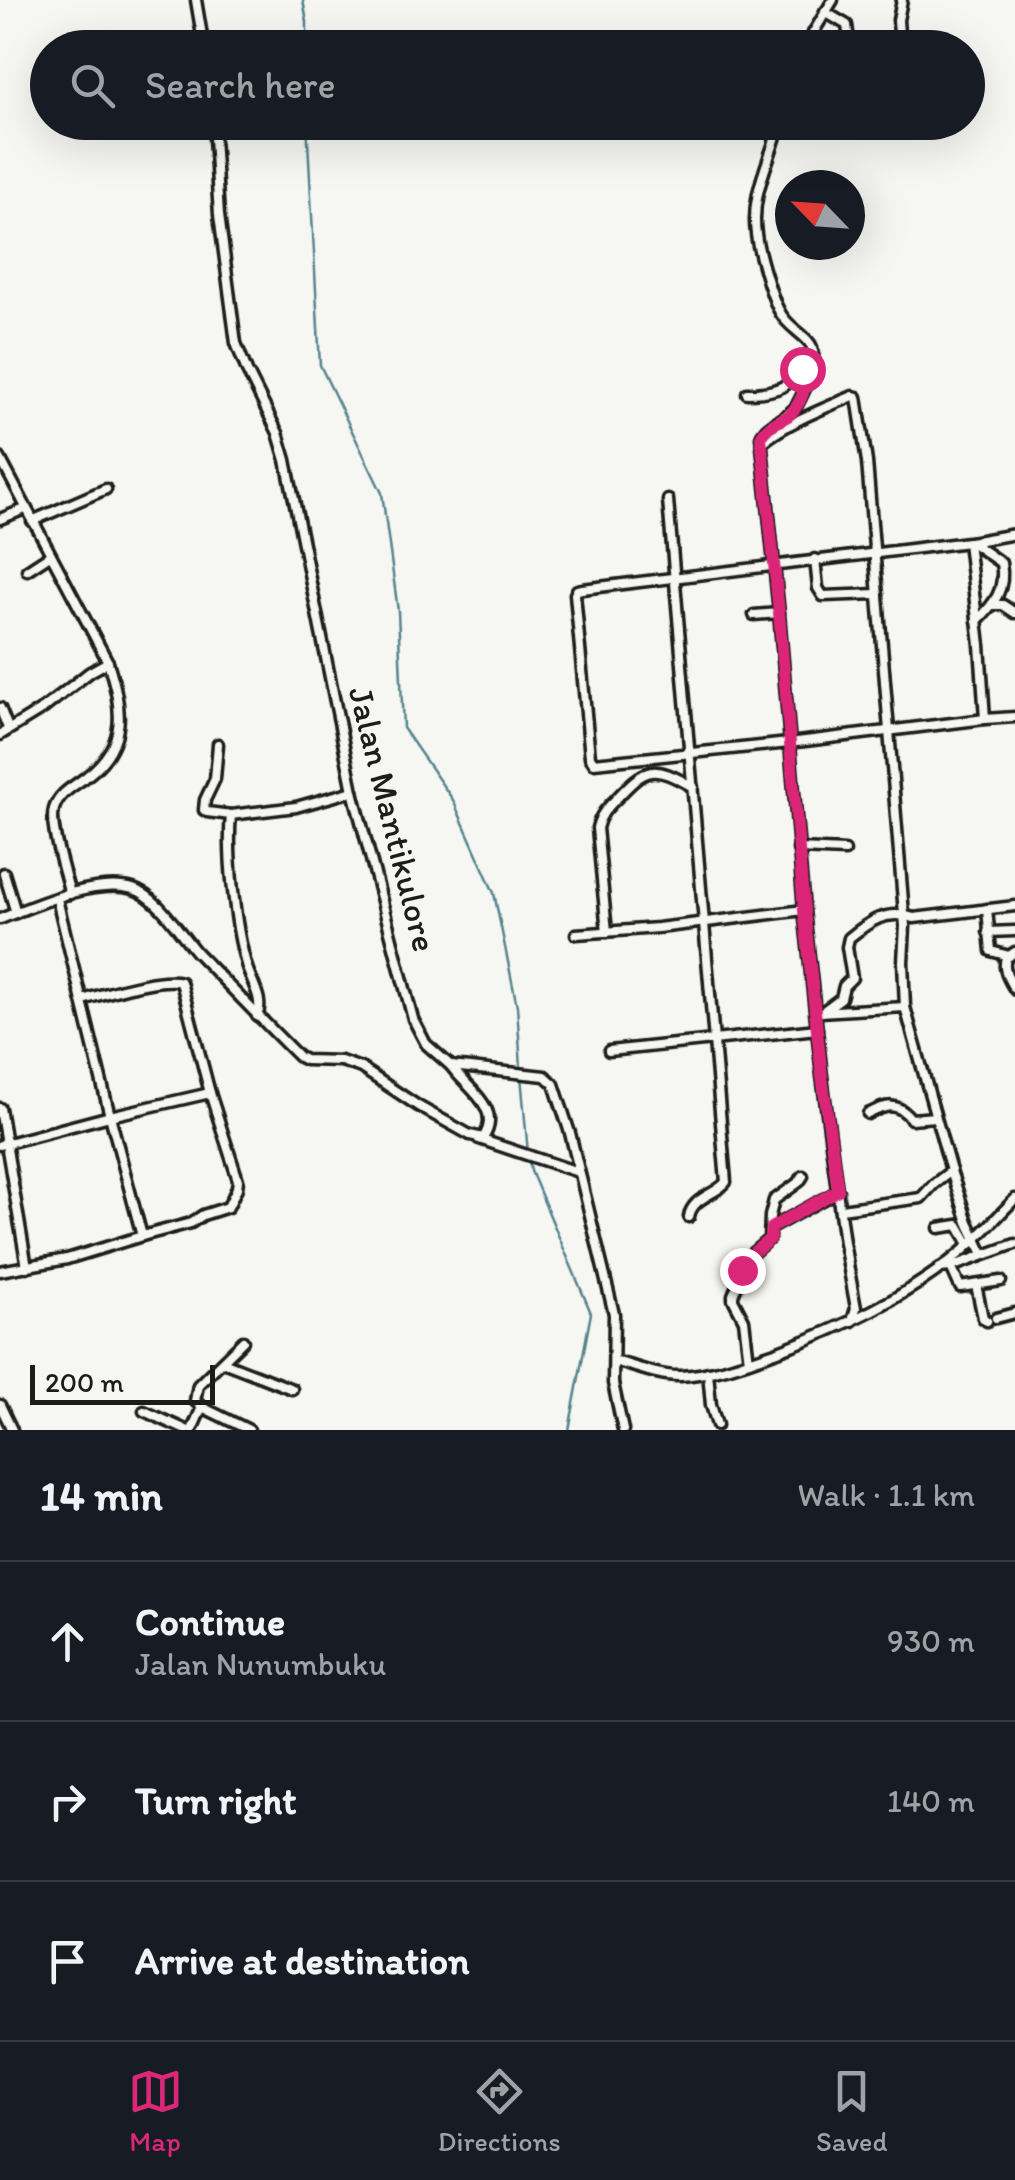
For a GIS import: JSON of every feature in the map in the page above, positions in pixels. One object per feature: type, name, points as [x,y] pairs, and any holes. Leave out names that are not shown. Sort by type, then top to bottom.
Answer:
[{"type":"street","points":[[196,0],[201,30]]},
{"type":"street","points":[[814,30],[833,0]]},
{"type":"street","points":[[899,30],[902,0]]},
{"type":"street","points":[[825,12],[847,25],[848,30]]},
{"type":"street","name":"Jalan Mantikulore","points":[[214,140],[219,215],[236,343],[278,433],[286,460],[352,791],[416,1026],[436,1055],[478,1092],[488,1132],[484,1140]]},
{"type":"street","points":[[774,140],[760,180],[756,238],[780,314],[814,347],[814,353],[797,405],[762,432],[804,910],[818,1012],[816,1028],[856,1308],[852,1321]]},
{"type":"street","points":[[747,393],[780,388],[800,370],[810,368]]},
{"type":"street","points":[[763,442],[792,424],[856,396],[867,462],[906,939],[905,1007],[973,1240]]},
{"type":"street","points":[[0,458],[108,662],[119,706],[114,744],[97,768],[59,798],[54,811],[70,894]]},
{"type":"street","points":[[32,521],[106,489]]},
{"type":"street","points":[[668,500],[726,1183],[692,1206],[689,1217]]},
{"type":"street","points":[[0,520],[26,508]]},
{"type":"street","points":[[1015,534],[582,588],[577,590],[574,601],[592,762],[1015,717]]},
{"type":"street","points":[[970,542],[1002,566],[1002,590],[977,621]]},
{"type":"street","points":[[970,542],[986,719]]},
{"type":"street","points":[[27,570],[50,555]]},
{"type":"street","points":[[816,560],[818,588],[823,596],[878,594]]},
{"type":"street","points":[[992,606],[1015,612]]},
{"type":"street","points":[[754,615],[779,612]]},
{"type":"street","points":[[0,735],[108,662]]},
{"type":"street","points":[[0,708],[8,728]]},
{"type":"street","points":[[218,744],[215,779],[205,800],[207,812],[230,815],[285,809],[352,791]]},
{"type":"street","points":[[607,932],[597,828],[600,818],[635,779],[650,772],[666,772],[693,787]]},
{"type":"street","points":[[230,815],[235,898],[242,950],[260,1004],[257,1016]]},
{"type":"street","points":[[798,849],[845,851]]},
{"type":"street","points":[[4,873],[16,913]]},
{"type":"street","points":[[0,919],[70,894],[116,886],[142,893],[302,1059],[341,1061],[361,1068],[418,1106],[484,1140],[574,1171]]},
{"type":"street","points":[[57,900],[142,1236]]},
{"type":"street","points":[[818,1012],[841,998],[844,986],[852,978],[848,938],[884,914],[914,918],[1015,906]]},
{"type":"street","points":[[987,909],[992,952],[1013,953]]},
{"type":"street","points":[[576,934],[804,910]]},
{"type":"street","points":[[988,932],[1015,931]]},
{"type":"street","points":[[1013,953],[1004,964],[1015,990]]},
{"type":"street","points":[[0,1271],[85,1255],[192,1223],[232,1202],[238,1180],[210,1094],[181,982],[155,982],[82,1000]]},
{"type":"street","points":[[818,1012],[905,1007]]},
{"type":"street","points":[[609,1051],[816,1028]]},
{"type":"street","points":[[451,1066],[531,1075],[548,1078],[554,1084],[614,1314],[613,1383],[623,1430]]},
{"type":"street","points":[[4,1144],[210,1094]]},
{"type":"street","points":[[868,1114],[888,1105],[899,1108],[910,1120],[935,1117]]},
{"type":"street","points":[[0,1108],[27,1267]]},
{"type":"street","points":[[840,1209],[921,1198],[951,1171]]},
{"type":"street","points":[[750,1361],[744,1320],[733,1294],[749,1256],[768,1241],[774,1200],[803,1176]]},
{"type":"street","points":[[771,1228],[838,1190]]},
{"type":"street","points":[[614,1362],[676,1376],[708,1372],[750,1361],[852,1321],[940,1268],[1015,1199]]},
{"type":"street","points":[[939,1228],[958,1225],[983,1254]]},
{"type":"street","points":[[940,1268],[1015,1244]]},
{"type":"street","points":[[950,1267],[960,1288],[1001,1281]]},
{"type":"street","points":[[976,1285],[983,1318],[992,1320],[1015,1313]]},
{"type":"street","points":[[243,1342],[196,1389],[196,1401],[249,1430]]},
{"type":"street","points":[[224,1362],[292,1389]]},
{"type":"street","points":[[708,1372],[716,1425]]},
{"type":"street","points":[[0,1405],[12,1430]]},
{"type":"street","points":[[144,1411],[189,1430],[202,1407]]},
{"type":"waterway","points":[[303,0],[307,30]]},
{"type":"waterway","points":[[308,140],[320,365],[382,493],[398,611],[403,728],[453,800],[494,893],[517,1006],[521,1068]]},
{"type":"waterway","points":[[521,1076],[528,1153]]},
{"type":"waterway","points":[[529,1161],[591,1313],[569,1430]]},
{"type":"route","points":[[742,1270],[749,1256],[770,1239],[771,1228],[838,1190],[804,910],[761,437],[765,429],[797,405],[810,368],[802,369]]}]
